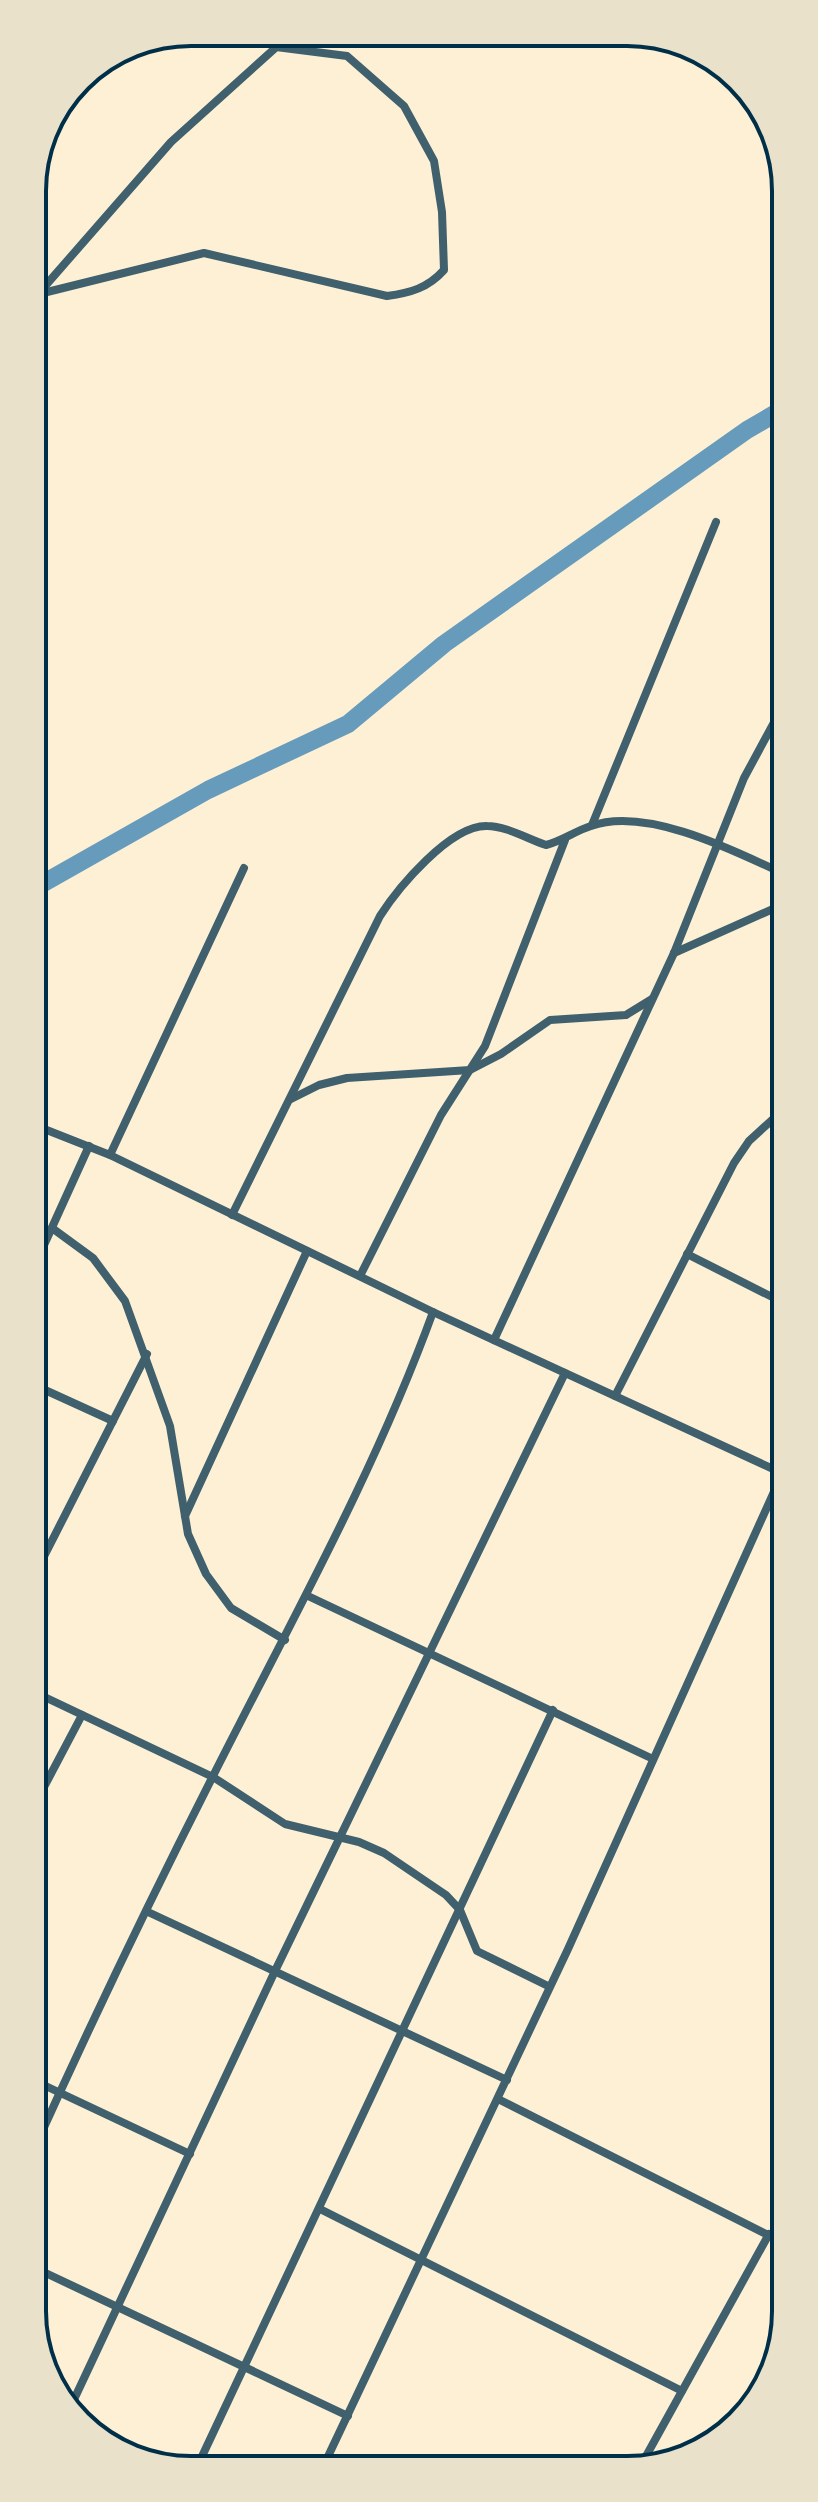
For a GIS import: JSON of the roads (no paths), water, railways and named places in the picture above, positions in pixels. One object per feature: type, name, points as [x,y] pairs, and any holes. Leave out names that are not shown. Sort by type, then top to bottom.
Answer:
[{"type":"street","points":[[46,286],[171,142],[276,47],[347,56],[404,106],[434,161],[442,212],[444,270],[433,283],[409,293],[387,296],[204,253],[46,292]]},
{"type":"street","points":[[592,825],[716,522]]},
{"type":"street","points":[[494,1340],[674,953],[744,778],[772,726]]},
{"type":"street","points":[[232,1215],[362,949],[404,881],[466,832],[486,826],[546,845],[565,840],[592,825],[647,824],[717,842],[772,868]]},
{"type":"street","points":[[360,1276],[441,1115],[500,1014],[565,840]]},
{"type":"street","points":[[110,1155],[244,868]]},
{"type":"street","points":[[674,953],[772,909]]},
{"type":"street","points":[[290,1099],[319,1085],[347,1078],[470,1070],[501,1054],[550,1020],[616,1018],[652,999]]},
{"type":"street","points":[[615,1396],[742,1152],[772,1121]]},
{"type":"street","points":[[46,1130],[110,1155],[433,1312],[772,1469]]},
{"type":"street","points":[[46,1241],[89,1146]]},
{"type":"street","points":[[52,1228],[93,1258],[125,1301],[147,1354],[170,1426],[188,1534],[206,1574],[231,1608],[285,1640]]},
{"type":"street","points":[[185,1516],[307,1251]]},
{"type":"street","points":[[687,1254],[772,1297]]},
{"type":"street","points":[[46,2123],[213,1777],[308,1596],[410,1377],[433,1312]]},
{"type":"street","points":[[46,1552],[147,1354]]},
{"type":"street","points":[[75,2398],[275,1971],[565,1373]]},
{"type":"street","points":[[46,1390],[113,1421]]},
{"type":"street","points":[[328,2456],[507,2080],[772,1498]]},
{"type":"street","points":[[308,1596],[653,1759]]},
{"type":"street","points":[[46,1698],[213,1777],[285,1824],[359,1842],[407,1866],[460,1910],[477,1951],[548,1986]]},
{"type":"street","points":[[202,2456],[553,1710]]},
{"type":"street","points":[[46,1783],[82,1715]]},
{"type":"street","points":[[148,1912],[507,2080]]},
{"type":"street","points":[[46,2086],[190,2154]]},
{"type":"street","points":[[498,2099],[772,2236]]},
{"type":"street","points":[[320,2209],[682,2391]]},
{"type":"street","points":[[647,2454],[769,2234]]},
{"type":"street","points":[[46,2273],[348,2416]]},
{"type":"waterway","points":[[46,882],[208,790],[348,724],[444,644],[772,415]]}]
